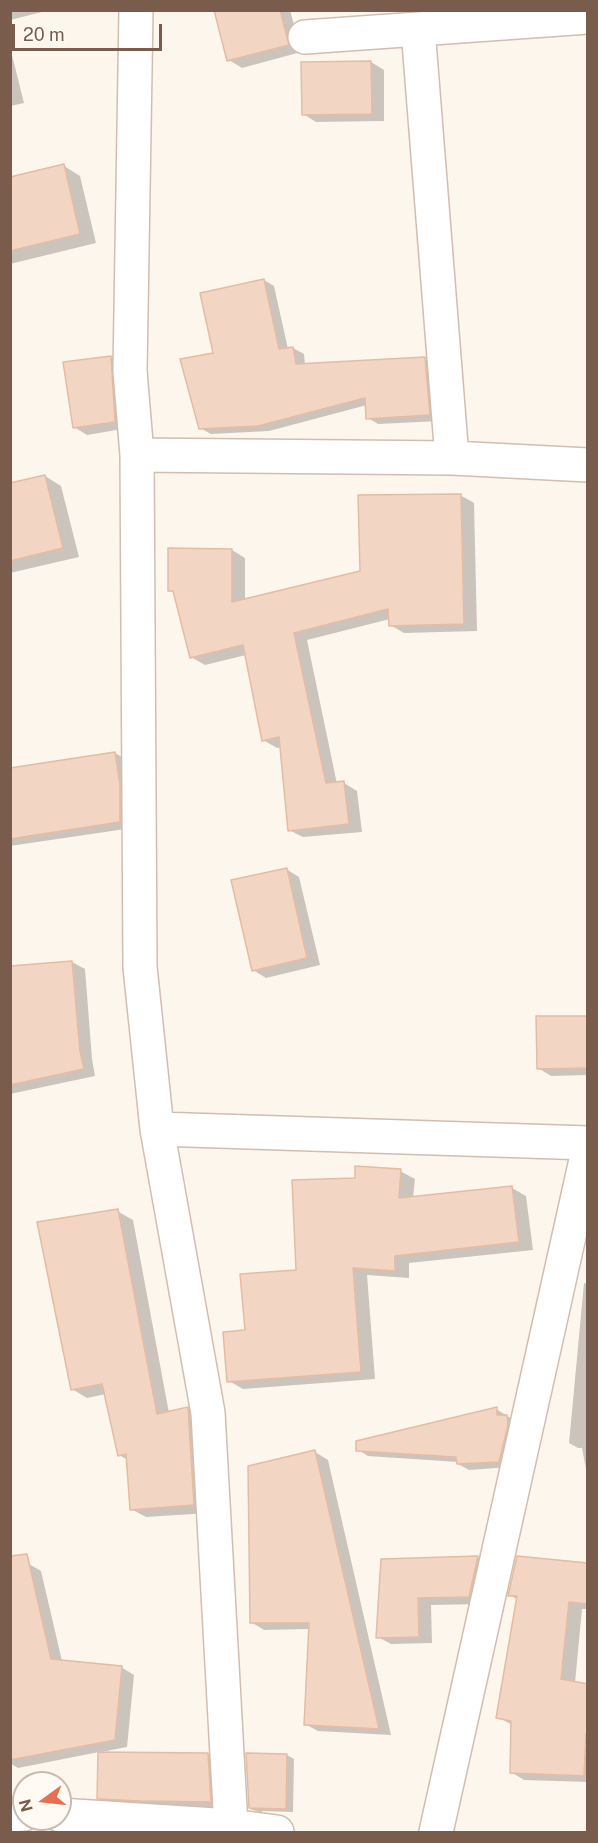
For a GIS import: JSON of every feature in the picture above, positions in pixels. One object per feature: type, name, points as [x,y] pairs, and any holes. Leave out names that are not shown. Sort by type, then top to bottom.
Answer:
[{"type":"street","points":[[136,10],[130,371],[137,455],[140,967],[157,1129],[208,1413],[231,1826]]},
{"type":"street","points":[[305,37],[588,17]]},
{"type":"street","points":[[418,29],[452,458]]},
{"type":"street","points":[[137,455],[452,458],[588,465]]},
{"type":"street","points":[[157,1129],[588,1143]]},
{"type":"street","points":[[436,1833],[588,1151]]},
{"type":"street","points":[[72,1816],[231,1826],[277,1833]]},
{"type":"building","points":[[214,10],[280,10],[289,45],[227,61]]},
{"type":"building","points":[[371,61],[372,114],[302,115],[301,62]]},
{"type":"building","points":[[64,164],[80,234],[10,251],[10,177]]},
{"type":"building","points":[[264,279],[279,349],[293,347],[296,364],[425,357],[430,415],[366,419],[365,398],[258,426],[199,429],[180,359],[213,353],[200,293]]},
{"type":"building","points":[[111,356],[115,422],[73,428],[63,362]]},
{"type":"building","points":[[45,475],[63,548],[10,561],[10,483]]},
{"type":"building","points":[[461,494],[464,624],[389,626],[388,609],[294,633],[326,783],[344,781],[349,824],[288,831],[279,737],[262,741],[243,645],[190,658],[173,591],[168,591],[168,548],[232,549],[232,602],[360,571],[358,495]]},
{"type":"building","points":[[115,752],[120,785],[120,822],[10,839],[10,768]]},
{"type":"building","points":[[287,868],[307,958],[252,971],[231,880]]},
{"type":"building","points":[[72,961],[80,1051],[84,1069],[10,1085],[10,966]]},
{"type":"building","points":[[536,1016],[588,1016],[588,1068],[537,1069]]},
{"type":"building","points":[[355,1166],[401,1169],[399,1198],[512,1186],[519,1242],[395,1256],[395,1271],[353,1268],[361,1372],[227,1382],[223,1332],[245,1330],[240,1274],[296,1270],[292,1180],[355,1178]]},
{"type":"building","points":[[118,1209],[157,1414],[188,1407],[194,1505],[130,1510],[126,1454],[118,1456],[102,1384],[71,1390],[37,1222]]},
{"type":"building","points":[[497,1407],[497,1415],[507,1415],[508,1425],[499,1462],[457,1464],[456,1457],[356,1451],[356,1441]]},
{"type":"building","points":[[315,1450],[379,1729],[304,1725],[309,1623],[250,1623],[248,1466]]},
{"type":"building","points":[[27,1554],[51,1659],[122,1666],[115,1740],[10,1760],[10,1556]]},
{"type":"building","points":[[478,1556],[469,1597],[418,1598],[419,1637],[376,1638],[381,1559]]},
{"type":"building","points":[[517,1556],[588,1563],[588,1604],[569,1602],[561,1679],[588,1684],[588,1734],[586,1734],[584,1776],[510,1773],[511,1721],[496,1718],[517,1596],[508,1596]]},
{"type":"building","points":[[98,1752],[208,1753],[211,1802],[97,1799]]},
{"type":"building","points":[[246,1753],[287,1754],[286,1809],[249,1808]]}]
